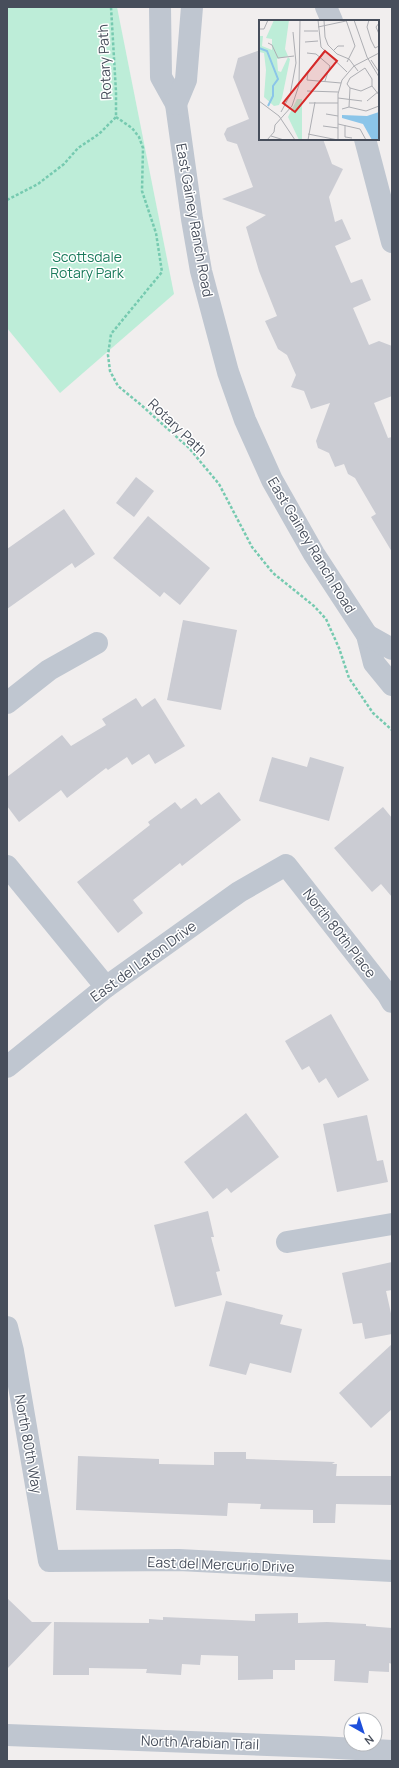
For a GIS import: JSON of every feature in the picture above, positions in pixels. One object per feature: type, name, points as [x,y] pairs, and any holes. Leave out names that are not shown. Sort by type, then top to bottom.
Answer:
[{"type":"street","name":"East Gainey Ranch Road","points":[[160,7],[161,77],[176,104],[192,219],[201,270],[228,372],[245,420],[272,480],[294,520],[367,635],[374,663],[392,685]]},
{"type":"street","points":[[176,104],[186,80],[192,7]]},
{"type":"street","points":[[326,7],[332,20]]},
{"type":"street","points":[[365,140],[392,242]]},
{"type":"street","name":"East Gainey Ranch Road","points":[[367,635],[392,648]]},
{"type":"street","points":[[7,703],[49,670],[97,643]]},
{"type":"street","name":"East del Laton Drive","points":[[7,1067],[106,987],[239,892],[286,865]]},
{"type":"street","name":"North 80th Place","points":[[286,865],[392,1002]]},
{"type":"street","points":[[7,866],[106,987]]},
{"type":"street","points":[[287,1242],[392,1224]]},
{"type":"street","name":"North 80th Way","points":[[7,1327],[13,1351],[49,1560]]},
{"type":"street","name":"East del Mercurio Drive","points":[[49,1560],[179,1560],[392,1571]]},
{"type":"street","name":"North Arabian Trail","points":[[7,1735],[392,1751]]},
{"type":"path","name":"Rotary Path","points":[[7,200],[38,184],[64,164],[78,148],[98,134],[116,117],[111,7]]},
{"type":"path","name":"Rotary Path","points":[[116,117],[132,128],[138,136],[143,148],[142,192],[156,233],[162,272],[111,334],[108,355],[110,371],[118,386],[189,448],[219,484],[252,547],[273,573],[314,606],[326,619],[339,648],[349,678],[373,713],[392,730]]},
{"type":"green space","name":"Scottsdale Rotary Park","points":[[7,7],[117,7],[174,294],[60,393],[7,328]]},
{"type":"building","points":[[259,50],[259,140],[323,140],[332,164],[343,169],[329,197],[335,222],[342,219],[351,239],[335,246],[351,283],[362,279],[371,300],[353,308],[369,345],[379,341],[392,346],[392,396],[374,403],[388,438],[392,437],[392,552],[371,517],[376,514],[355,478],[348,474],[344,464],[335,467],[329,453],[318,448],[316,441],[330,403],[311,409],[304,391],[291,387],[296,375],[287,355],[278,349],[265,321],[277,316],[259,271],[246,227],[266,215],[222,199],[253,187],[237,144],[227,141],[224,134],[227,128],[249,119],[233,77],[238,58]]},
{"type":"building","points":[[136,477],[154,491],[134,517],[116,503]]},
{"type":"building","points":[[64,509],[95,554],[75,568],[72,563],[7,609],[7,549]]},
{"type":"building","points":[[148,516],[210,568],[180,605],[164,592],[160,597],[113,558]]},
{"type":"building","points":[[183,620],[237,630],[221,710],[167,700]]},
{"type":"building","points":[[136,698],[142,707],[155,698],[185,746],[155,764],[149,754],[132,765],[127,757],[108,770],[106,768],[67,798],[61,790],[19,822],[7,806],[7,777],[62,735],[71,746],[106,725],[102,719]]},
{"type":"building","points":[[272,757],[307,767],[310,757],[344,767],[329,821],[259,801]]},
{"type":"building","points":[[219,792],[241,820],[182,866],[180,863],[133,900],[143,913],[118,933],[77,882],[150,825],[148,822],[175,802],[181,809],[196,798],[201,805]]},
{"type":"building","points":[[383,807],[392,818],[392,897],[381,884],[372,892],[334,848]]},
{"type":"building","points":[[331,1014],[369,1080],[338,1098],[326,1078],[319,1083],[309,1066],[302,1070],[285,1041]]},
{"type":"building","points":[[246,1113],[279,1157],[231,1193],[227,1188],[213,1199],[184,1162]]},
{"type":"building","points":[[367,1115],[377,1161],[383,1160],[388,1182],[337,1192],[323,1124]]},
{"type":"building","points":[[208,1211],[214,1237],[211,1237],[220,1271],[216,1272],[222,1295],[175,1307],[154,1225]]},
{"type":"building","points":[[392,1262],[392,1290],[386,1291],[392,1318],[392,1334],[365,1339],[362,1323],[353,1324],[342,1273]]},
{"type":"building","points":[[226,1301],[283,1315],[280,1324],[302,1329],[291,1373],[250,1363],[246,1375],[209,1366]]},
{"type":"building","points":[[392,1344],[392,1409],[371,1428],[339,1393]]},
{"type":"building","points":[[214,1452],[246,1452],[246,1459],[335,1462],[332,1464],[337,1464],[336,1476],[392,1476],[392,1505],[336,1504],[335,1523],[313,1523],[313,1510],[260,1509],[261,1504],[228,1503],[227,1516],[76,1510],[78,1456],[159,1459],[159,1464],[214,1465]]},
{"type":"building","points":[[7,1598],[32,1622],[52,1622],[7,1669]]},
{"type":"building","points":[[298,1613],[298,1623],[327,1622],[366,1624],[366,1626],[392,1628],[392,1664],[389,1663],[389,1672],[369,1671],[368,1683],[334,1681],[335,1660],[295,1660],[295,1670],[273,1670],[273,1679],[238,1680],[238,1656],[201,1655],[200,1665],[182,1664],[181,1675],[146,1673],[147,1669],[89,1668],[89,1675],[53,1675],[54,1622],[149,1623],[149,1619],[163,1620],[163,1617],[255,1621],[255,1614]]}]
